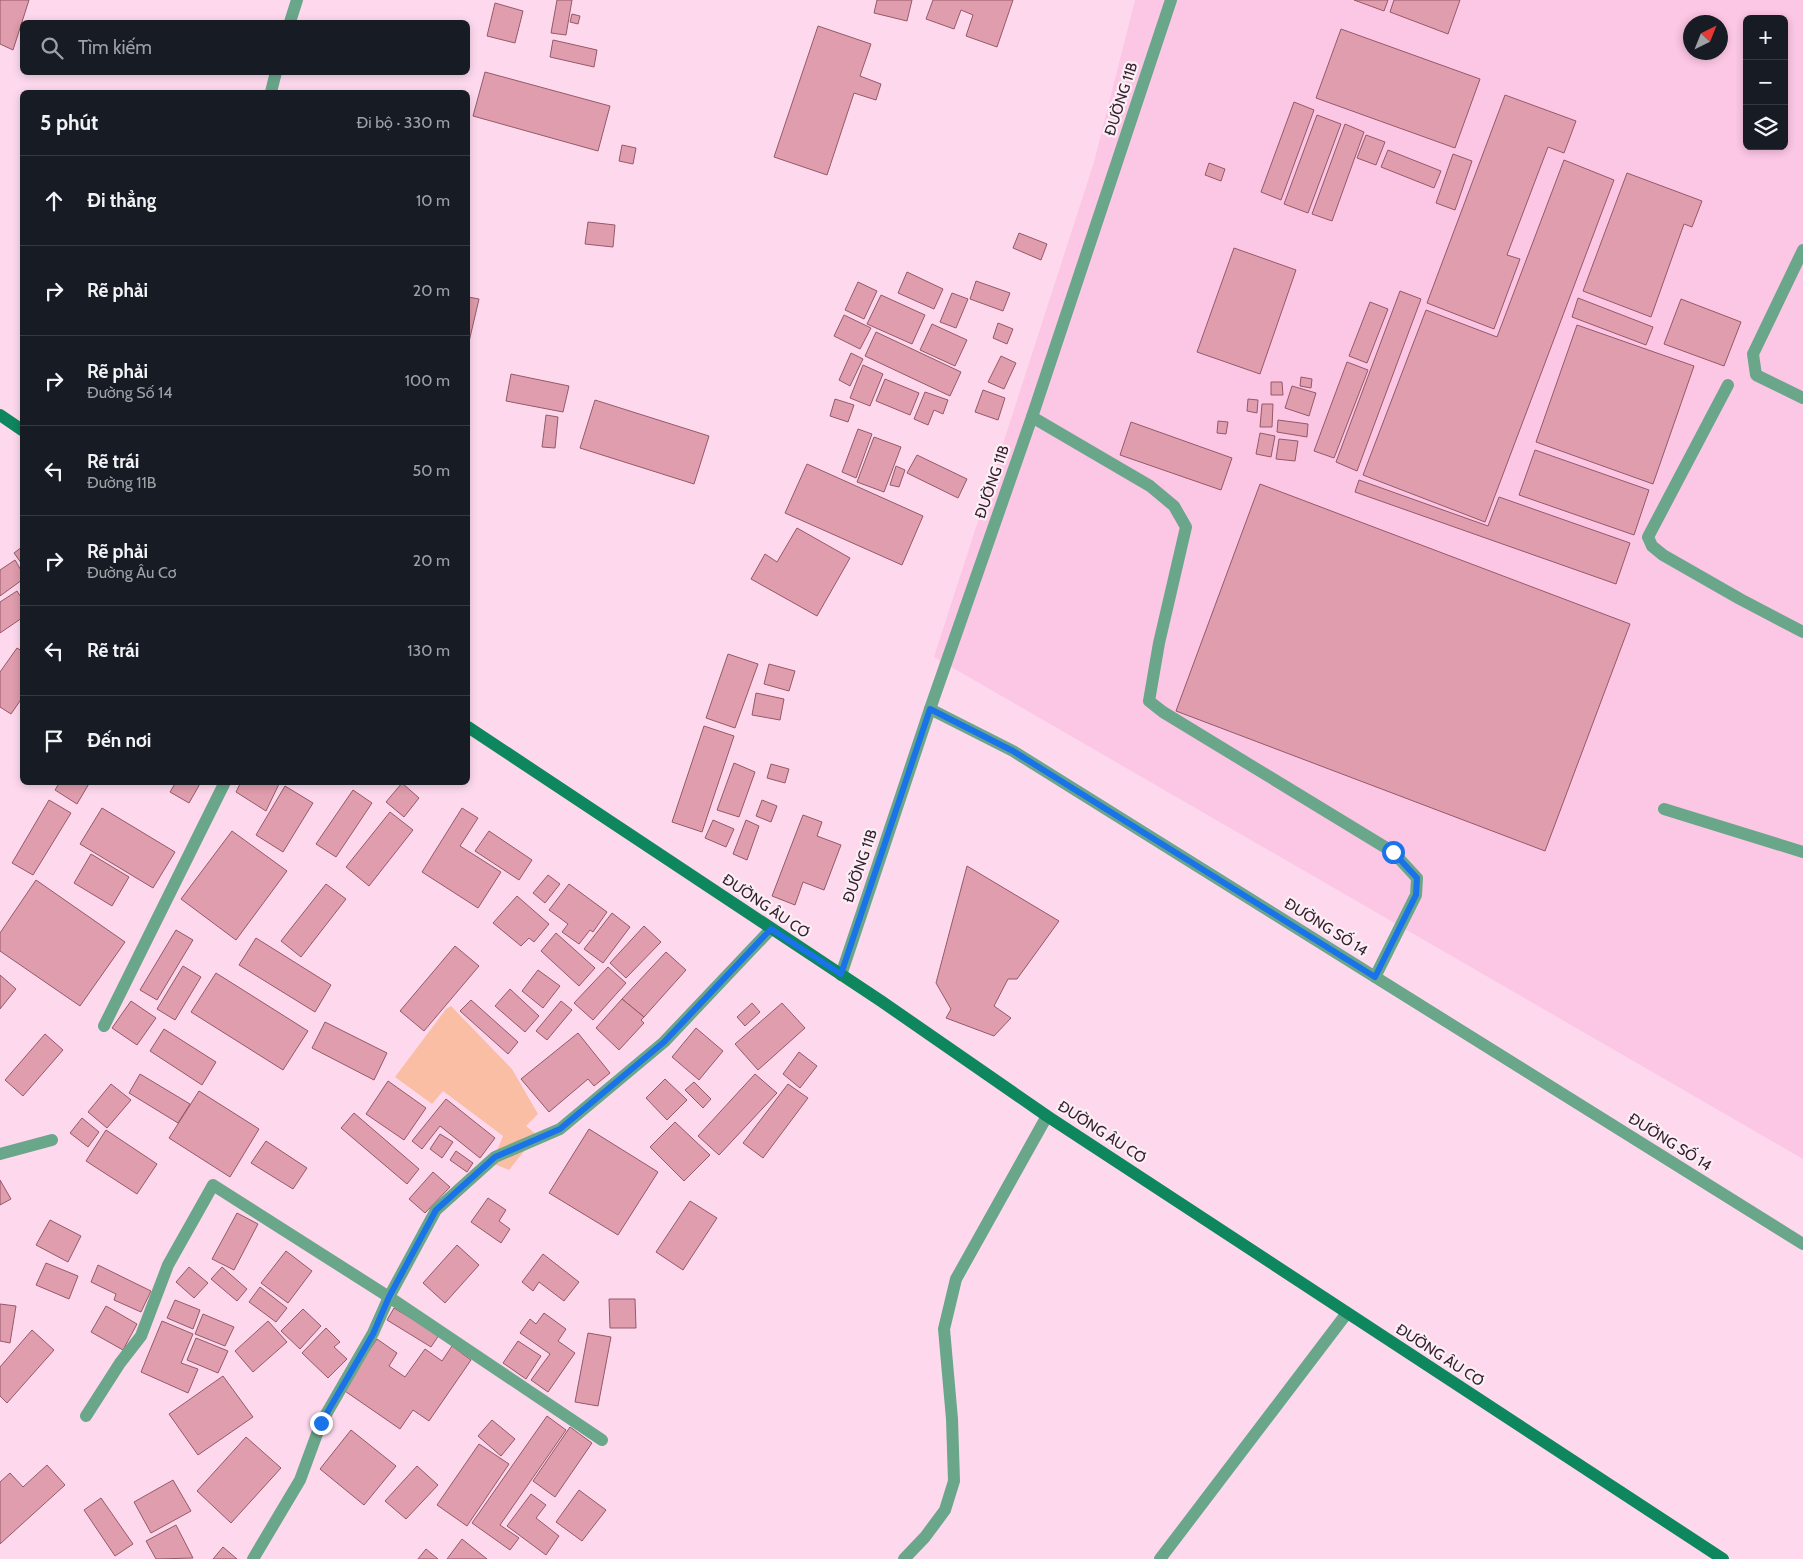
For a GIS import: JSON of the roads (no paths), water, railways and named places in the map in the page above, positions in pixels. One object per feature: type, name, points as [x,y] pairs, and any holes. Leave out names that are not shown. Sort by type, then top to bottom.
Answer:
[{"type":"main road","points":[[0,415],[20,429]]},
{"type":"main road","name":"ĐƯỜNG ÂU CƠ","points":[[470,728],[841,974],[1048,1116],[1723,1559]]},
{"type":"street","points":[[291,20],[297,0]]},
{"type":"street","name":"ĐƯỜNG 11B","points":[[841,974],[930,709],[1032,417],[1171,0]]},
{"type":"street","points":[[272,90],[275,75]]},
{"type":"street","points":[[1803,250],[1753,354],[1756,375],[1803,398]]},
{"type":"street","points":[[1728,385],[1648,537],[1652,546],[1662,555],[1803,632]]},
{"type":"street","points":[[1032,417],[1150,486],[1174,506],[1186,527],[1159,642],[1149,701],[1172,717],[1393,852],[1417,878],[1416,895],[1375,977]]},
{"type":"street","name":"ĐƯỜNG SỐ 14","points":[[930,709],[1013,751],[1803,1244]]},
{"type":"street","points":[[104,1026],[224,785]]},
{"type":"street","points":[[1664,809],[1803,852]]},
{"type":"street","points":[[253,1559],[300,1480],[321,1423],[373,1334],[389,1297],[436,1210],[495,1157],[560,1129],[664,1042],[771,929]]},
{"type":"street","points":[[904,1559],[925,1537],[944,1510],[954,1481],[952,1419],[944,1329],[956,1279],[1048,1116]]},
{"type":"street","points":[[0,1154],[52,1140]]},
{"type":"street","points":[[86,1416],[120,1363],[141,1336],[168,1265],[212,1185],[389,1297],[602,1440]]},
{"type":"street","points":[[1160,1559],[1347,1313]]}]
